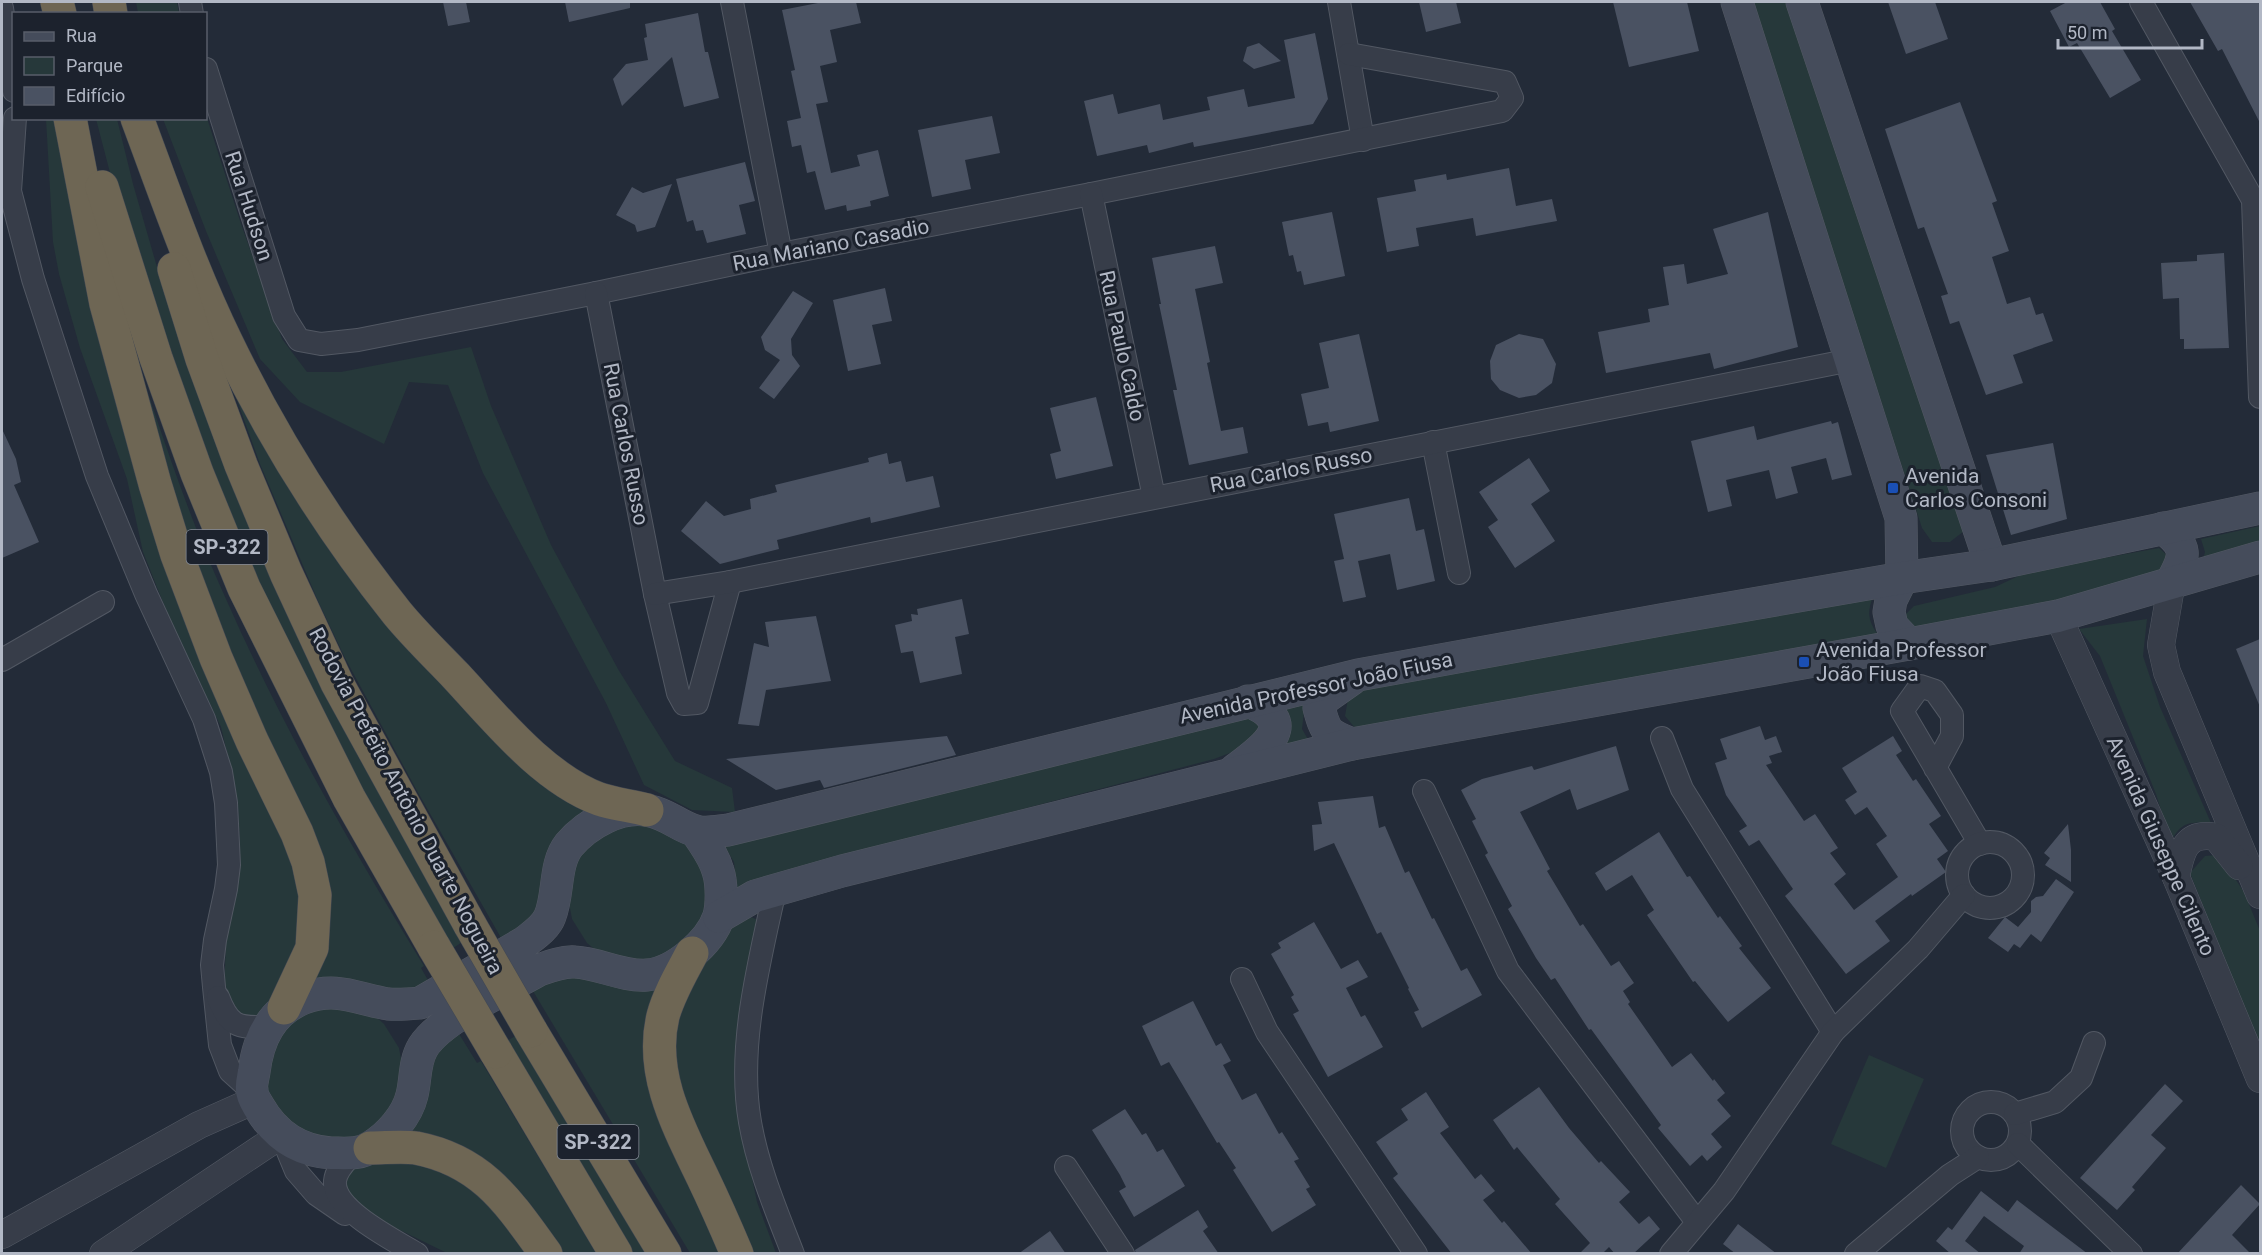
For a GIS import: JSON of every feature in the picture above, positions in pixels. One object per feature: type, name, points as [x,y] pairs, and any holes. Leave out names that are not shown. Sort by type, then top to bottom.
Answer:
[{"type":"highway","points":[[70,120],[106,304],[155,484],[177,555],[216,658],[252,741],[297,833],[308,862],[315,895],[312,948],[276,1018]]},
{"type":"highway","name":"Rodovia Prefeito Antônio Duarte Nogueira","points":[[85,120],[107,203],[156,358],[197,473],[244,588],[349,798],[434,947],[616,1254]]},
{"type":"highway","name":"Rodovia Prefeito Antônio Duarte Nogueira","points":[[135,120],[158,217],[202,359],[241,465],[281,562],[337,684],[470,925],[665,1254]]},
{"type":"highway","points":[[136,120],[187,254],[226,341],[263,413],[295,468],[346,545],[398,615],[504,728],[550,771],[599,799],[647,810]]},
{"type":"highway","points":[[692,953],[672,991],[663,1017],[660,1039],[661,1068],[667,1098],[678,1128],[737,1254]]},
{"type":"highway","points":[[361,1151],[414,1148],[446,1156],[472,1169],[494,1187],[546,1254]]},
{"type":"main road","points":[[1737,2],[1901,518],[1902,578],[1891,600],[1889,612],[1892,626],[1909,644]]},
{"type":"main road","points":[[1802,2],[1991,565]]},
{"type":"main road","name":"Avenida Professor João Fiusa","points":[[276,1018],[304,998],[323,993],[341,992],[387,1004],[420,1003],[525,942],[540,931],[550,917],[560,866],[567,848],[594,822],[617,812],[647,810],[669,817],[696,831],[715,832],[1358,675],[1902,578],[1991,565],[2260,508]]},
{"type":"main road","points":[[2163,528],[2177,539],[2183,551],[2183,562],[2172,581]]},
{"type":"main road","name":"Avenida Professor João Fiusa","points":[[718,917],[755,896],[775,890],[918,851],[1352,744],[2058,615],[2260,557]]},
{"type":"main road","points":[[1352,744],[1329,734],[1319,708],[1325,698],[1358,675]]},
{"type":"main road","points":[[1227,776],[1268,745],[1273,735],[1274,724],[1271,715],[1265,708],[1248,701]]},
{"type":"main road","name":"Avenida Professor João Fiusa","points":[[361,1151],[393,1129],[405,1114],[412,1096],[416,1064],[422,1048],[433,1033],[450,1021],[539,970],[553,965],[573,961],[632,975],[648,975],[678,965],[692,953],[707,936],[718,917],[721,888],[714,857],[696,831]]},
{"type":"main road","points":[[276,1018],[258,1045],[253,1095],[264,1116],[280,1136],[305,1148],[323,1152],[361,1151]]},
{"type":"street","points":[[732,2],[781,254]]},
{"type":"street","points":[[1338,2],[1363,140]]},
{"type":"street","points":[[2141,2],[2257,199],[2260,397]]},
{"type":"street","points":[[2,8],[12,77]]},
{"type":"street","name":"Rua Mariano Casadio","points":[[299,340],[321,344],[358,340],[1363,140],[1502,111],[1512,98],[1505,82],[1349,54]]},
{"type":"street","name":"Rua Hudson","points":[[207,72],[284,316],[299,340]]},
{"type":"street","points":[[2,1235],[253,1095],[230,1071],[220,1045],[214,987],[212,965],[214,940],[229,865],[226,803],[221,772],[204,719],[146,594],[98,476],[33,279],[10,190],[15,120]]},
{"type":"street","name":"Rua Paulo Caldo","points":[[1091,194],[1154,497]]},
{"type":"street","name":"Rua Carlos Russo","points":[[596,293],[655,594],[678,693],[684,704],[697,703],[730,582]]},
{"type":"street","name":"Rua Carlos Russo","points":[[655,594],[730,582],[1851,360]]},
{"type":"street","points":[[1433,442],[1459,573]]},
{"type":"street","points":[[2172,581],[2161,645],[2167,672],[2260,895]]},
{"type":"street","points":[[2,660],[103,602]]},
{"type":"street","name":"Avenida Giuseppe Cilento","points":[[2058,615],[2176,877],[2260,1077]]},
{"type":"street","points":[[1662,738],[1682,789],[1833,1032]]},
{"type":"street","points":[[1935,768],[1980,844]]},
{"type":"street","points":[[1424,791],[1508,971],[1697,1222]]},
{"type":"street","points":[[2176,877],[2181,852],[2187,843],[2197,837],[2208,835],[2216,837],[2260,895]]},
{"type":"street","points":[[1991,842],[2002,844],[2011,850],[2022,869],[2022,880],[2013,898],[2004,905],[1982,908],[1964,896],[1959,886],[1958,865],[1971,848],[1980,844],[1991,842]]},
{"type":"street","points":[[775,890],[753,991],[747,1073],[750,1121],[761,1170],[793,1254]]},
{"type":"street","points":[[1671,1254],[1724,1191],[1833,1032],[1918,949],[1964,896]]},
{"type":"street","points":[[1242,979],[1267,1032],[1416,1254]]},
{"type":"street","points":[[214,987],[225,1015],[237,1025],[276,1018]]},
{"type":"street","points":[[2016,1114],[2055,1102],[2081,1078],[2094,1043]]},
{"type":"street","points":[[1989,1101],[2004,1104],[2016,1114],[2020,1129],[2018,1144],[2008,1155],[1993,1160],[1978,1157],[1966,1147],[1962,1133],[1965,1118],[1975,1106],[1989,1101]]},
{"type":"street","points":[[104,1254],[280,1136],[296,1170],[316,1194],[340,1212],[369,1224]]},
{"type":"street","points":[[2018,1144],[2131,1254]]},
{"type":"street","points":[[361,1151],[340,1168],[335,1181],[336,1193],[344,1205],[369,1224],[417,1254]]},
{"type":"street","points":[[1856,1254],[1950,1175],[1978,1157]]},
{"type":"street","points":[[1066,1167],[1123,1254]]},
{"type":"green space","points":[[136,2],[177,2],[179,12],[138,12]]},
{"type":"green space","points":[[1751,2],[1789,2],[1964,531],[1950,542],[1932,542],[1922,528]]},
{"type":"green space","points":[[207,118],[241,224],[282,339],[307,372],[341,372],[471,347],[491,406],[551,545],[618,669],[675,761],[732,788],[735,812],[692,810],[644,785],[606,703],[483,473],[448,385],[409,382],[384,444],[300,402],[260,359],[206,231],[163,120],[207,120]]},
{"type":"green space","points":[[46,120],[65,120],[82,225],[295,855],[306,912],[282,990],[258,1015],[240,1016],[224,991],[226,942],[238,886],[240,846],[238,803],[221,727],[170,620],[143,552],[127,479],[80,348],[59,274],[53,242]]},
{"type":"green space","points":[[96,120],[117,120],[157,267],[215,441],[312,666],[359,758],[464,941],[450,950],[341,766],[231,532],[114,188]]},
{"type":"green space","points":[[124,323],[197,531],[248,646],[294,740],[370,876],[424,966],[421,968],[433,989],[418,994],[308,987],[315,970],[264,730],[203,589]]},
{"type":"green space","points":[[224,364],[280,461],[595,810],[537,914],[504,943],[416,789],[345,658],[318,601],[260,464]]},
{"type":"green space","points":[[2260,526],[2260,556],[2200,570],[2205,552],[2201,539]]},
{"type":"green space","points":[[2159,548],[2169,557],[2169,568],[2043,610],[1907,628],[1905,615],[1914,606],[1995,587],[2027,572]]},
{"type":"green space","points":[[1873,597],[1870,618],[1880,637],[1361,735],[1345,716],[1348,699],[1365,684]]},
{"type":"green space","points":[[2147,619],[2143,656],[2160,707],[2211,823],[2187,824],[2179,830],[2171,842],[2156,794],[2100,656],[2079,629]]},
{"type":"green space","points":[[1305,704],[1302,729],[1310,743],[1280,749],[1280,710]]},
{"type":"green space","points":[[1248,710],[1264,723],[1256,743],[1214,759],[770,875],[737,891],[734,862],[721,841]]},
{"type":"green space","points":[[653,824],[689,844],[708,881],[709,895],[697,934],[651,964],[598,952],[587,943],[572,919],[567,892],[580,853],[612,827]]},
{"type":"green space","points":[[2219,855],[2244,892],[2260,931],[2260,1047],[2190,873],[2205,856]]},
{"type":"green space","points":[[751,917],[760,921],[745,1144],[757,1202],[776,1253],[750,1253],[676,1091],[673,1021],[720,936],[734,924]]},
{"type":"green space","points":[[552,975],[666,982],[653,1019],[728,1253],[690,1253],[530,986]]},
{"type":"green space","points":[[321,1004],[374,1015],[384,1024],[399,1048],[404,1075],[383,1125],[346,1144],[293,1132],[264,1086],[275,1033]]},
{"type":"green space","points":[[456,1029],[477,1063],[481,1061],[596,1253],[557,1253],[401,1137],[425,1095],[436,1055]]},
{"type":"green space","points":[[519,1034],[650,1253],[628,1253],[503,1043]]},
{"type":"green space","points":[[1869,1055],[1924,1079],[1886,1168],[1831,1144]]},
{"type":"green space","points":[[389,1156],[474,1181],[538,1253],[447,1253],[367,1214],[342,1184],[353,1164]]},
{"type":"building","points":[[443,2],[466,2],[470,22],[448,26]]},
{"type":"building","points":[[565,2],[630,2],[630,8],[569,22]]},
{"type":"building","points":[[823,2],[856,2],[861,23],[830,30],[837,62],[820,66],[828,102],[816,104],[831,173],[860,166],[857,155],[878,150],[889,196],[870,201],[871,206],[847,211],[846,205],[825,210],[815,171],[807,173],[801,145],[792,147],[787,121],[801,118],[791,71],[795,70],[782,10]]},
{"type":"building","points":[[1419,2],[1456,2],[1461,23],[1426,32]]},
{"type":"building","points":[[1613,2],[1687,2],[1699,51],[1629,67]]},
{"type":"building","points":[[1888,2],[1935,2],[1948,39],[1906,54]]},
{"type":"building","points":[[2067,2],[2100,2],[2115,29],[2112,31],[2141,80],[2110,98],[2077,43],[2069,47],[2050,11]]},
{"type":"building","points":[[2190,2],[2260,2],[2260,123],[2222,49],[2218,51]]},
{"type":"building","points":[[698,13],[705,52],[708,52],[719,98],[684,107],[672,57],[622,106],[613,79],[626,64],[648,60],[644,38],[647,37],[645,24]]},
{"type":"building","points":[[1315,33],[1328,99],[1313,124],[1194,147],[1193,142],[1149,153],[1147,145],[1097,156],[1084,101],[1113,94],[1118,114],[1160,104],[1163,120],[1210,110],[1207,97],[1244,89],[1248,107],[1295,98],[1284,40]]},
{"type":"building","points":[[1259,43],[1281,61],[1254,69],[1243,61],[1247,47]]},
{"type":"building","points":[[1960,102],[1997,201],[1992,203],[2009,251],[1992,257],[2007,304],[2030,297],[2036,315],[2043,313],[2053,341],[2013,355],[2023,383],[1986,395],[1959,321],[1950,324],[1941,296],[1948,294],[1924,227],[1918,229],[1885,129]]},
{"type":"building","points":[[992,116],[1000,153],[965,160],[971,189],[932,197],[918,130]]},
{"type":"building","points":[[745,162],[755,201],[739,205],[746,234],[707,243],[703,230],[696,231],[693,220],[687,222],[676,179]]},
{"type":"building","points":[[1509,168],[1516,206],[1552,199],[1557,221],[1476,236],[1473,218],[1416,228],[1419,246],[1387,252],[1377,198],[1416,191],[1414,180],[1446,174],[1447,180]]},
{"type":"building","points":[[672,184],[655,227],[637,232],[635,225],[616,215],[632,187],[643,193]]},
{"type":"building","points":[[1332,212],[1345,276],[1304,285],[1301,271],[1297,272],[1293,255],[1289,256],[1282,222]]},
{"type":"building","points":[[1768,212],[1798,347],[1714,369],[1710,353],[1606,373],[1598,332],[1650,322],[1648,309],[1669,305],[1663,267],[1684,264],[1687,284],[1728,274],[1713,229]]},
{"type":"building","points":[[1215,246],[1223,283],[1195,289],[1221,431],[1243,427],[1248,453],[1189,465],[1173,390],[1177,390],[1152,258]]},
{"type":"building","points":[[2224,253],[2229,348],[2184,349],[2184,339],[2180,339],[2179,298],[2163,299],[2161,263],[2197,261],[2197,255]]},
{"type":"building","points":[[885,288],[892,321],[872,325],[881,364],[848,371],[833,300]]},
{"type":"building","points":[[793,291],[813,303],[791,339],[792,355],[800,366],[774,399],[759,388],[780,360],[765,350],[761,337]]},
{"type":"building","points":[[1359,334],[1379,421],[1330,432],[1328,422],[1308,426],[1301,394],[1329,388],[1319,343]]},
{"type":"building","points":[[1519,334],[1543,339],[1556,364],[1552,383],[1536,395],[1519,398],[1500,390],[1491,379],[1490,361],[1496,345]]},
{"type":"building","points":[[1096,397],[1113,466],[1056,479],[1050,454],[1061,451],[1050,408]]},
{"type":"building","points":[[1831,421],[1832,424],[1838,422],[1852,475],[1832,480],[1826,458],[1791,467],[1798,493],[1776,499],[1769,470],[1726,480],[1732,506],[1708,512],[1691,441],[1754,426],[1757,440]]},
{"type":"building","points":[[2,429],[16,459],[21,482],[14,485],[39,542],[2,558]]},
{"type":"building","points":[[2053,443],[2067,519],[2011,535],[1986,455]]},
{"type":"building","points":[[887,453],[889,464],[901,461],[906,482],[933,476],[940,507],[871,523],[870,517],[777,540],[779,549],[720,564],[681,531],[706,501],[724,516],[751,509],[750,499],[777,492],[775,485],[869,462],[868,458]]},
{"type":"building","points":[[1529,458],[1550,491],[1531,504],[1555,541],[1515,568],[1488,527],[1498,520],[1479,492]]},
{"type":"building","points":[[1409,498],[1416,531],[1424,529],[1435,581],[1397,590],[1390,554],[1358,561],[1366,597],[1343,602],[1334,561],[1344,559],[1334,514]]},
{"type":"building","points":[[962,599],[969,634],[955,637],[962,674],[920,683],[913,651],[901,653],[895,625],[912,621],[911,614],[918,615],[917,609]]},
{"type":"building","points":[[816,616],[831,681],[766,690],[759,726],[738,724],[754,643],[769,647],[765,622]]},
{"type":"building","points":[[2260,639],[2260,707],[2236,649]]},
{"type":"building","points":[[1760,726],[1765,740],[1776,736],[1782,752],[1769,756],[1772,763],[1766,765],[1804,821],[1815,814],[1838,848],[1830,853],[1846,874],[1834,884],[1854,910],[1898,877],[1876,844],[1887,836],[1867,807],[1855,815],[1845,800],[1857,792],[1842,768],[1893,736],[1902,751],[1896,755],[1913,781],[1916,779],[1941,816],[1929,824],[1948,851],[1937,859],[1946,872],[1875,921],[1890,941],[1846,974],[1785,896],[1793,889],[1759,840],[1749,846],[1739,831],[1747,826],[1726,795],[1715,763],[1727,759],[1720,739]]},
{"type":"building","points":[[947,736],[956,755],[824,788],[820,780],[776,790],[726,759]]},
{"type":"building","points":[[1616,746],[1629,790],[1577,810],[1570,789],[1520,812],[1550,869],[1547,871],[1580,926],[1583,924],[1611,966],[1619,961],[1634,983],[1623,991],[1630,1002],[1628,1004],[1672,1067],[1691,1053],[1725,1093],[1717,1100],[1731,1116],[1711,1134],[1722,1147],[1707,1161],[1702,1155],[1690,1166],[1658,1128],[1661,1125],[1591,1029],[1589,1030],[1555,978],[1551,980],[1536,958],[1508,909],[1512,906],[1485,855],[1488,853],[1472,821],[1476,819],[1461,790],[1482,779],[1532,766],[1534,770]]},
{"type":"building","points":[[1373,796],[1379,828],[1385,826],[1405,873],[1409,871],[1461,971],[1467,968],[1482,995],[1422,1028],[1414,1012],[1419,1010],[1409,988],[1381,932],[1377,934],[1334,843],[1314,851],[1312,825],[1322,824],[1318,802]]},
{"type":"building","points":[[2068,824],[2071,882],[2045,865],[2050,858],[2044,853]]},
{"type":"building","points":[[1659,832],[1687,877],[1690,876],[1718,918],[1720,916],[1742,946],[1739,948],[1771,988],[1728,1022],[1695,981],[1693,982],[1647,915],[1654,910],[1632,875],[1606,891],[1595,873]]},
{"type":"building","points":[[2056,879],[2074,892],[2041,942],[2031,934],[2020,948],[2014,944],[2008,952],[1988,938],[2005,917],[2018,927],[2031,912],[2031,901],[2043,896]]},
{"type":"building","points":[[1314,922],[1341,969],[1358,960],[1368,977],[1346,988],[1361,1017],[1365,1015],[1383,1047],[1328,1077],[1293,1014],[1299,1011],[1291,997],[1294,995],[1271,954],[1281,948],[1278,943]]},
{"type":"building","points":[[1193,1001],[1216,1046],[1221,1043],[1231,1061],[1223,1065],[1242,1100],[1256,1093],[1279,1134],[1282,1132],[1299,1159],[1294,1161],[1310,1187],[1306,1189],[1316,1205],[1272,1232],[1233,1170],[1236,1168],[1219,1142],[1217,1143],[1169,1062],[1161,1066],[1142,1026]]},
{"type":"building","points":[[2165,1084],[2183,1101],[2151,1135],[2166,1148],[2132,1187],[2135,1190],[2117,1210],[2080,1178]]},
{"type":"building","points":[[1539,1087],[1569,1128],[1599,1163],[1601,1161],[1630,1192],[1619,1202],[1639,1224],[1649,1216],[1660,1229],[1633,1254],[1615,1254],[1609,1247],[1602,1254],[1579,1254],[1590,1243],[1555,1204],[1560,1199],[1517,1147],[1514,1150],[1493,1120]]},
{"type":"building","points":[[1426,1092],[1449,1127],[1440,1133],[1475,1179],[1481,1174],[1495,1191],[1483,1200],[1532,1254],[1452,1254],[1393,1178],[1398,1174],[1376,1142],[1408,1120],[1401,1109]]},
{"type":"building","points":[[1125,1109],[1142,1135],[1146,1133],[1157,1152],[1163,1149],[1185,1186],[1134,1217],[1119,1191],[1126,1187],[1092,1130]]},
{"type":"building","points":[[2241,1185],[2260,1204],[2232,1235],[2251,1254],[2177,1254]]},
{"type":"building","points":[[1981,1191],[2008,1212],[2017,1200],[2088,1254],[2019,1254],[2024,1246],[1984,1216],[1965,1241],[1981,1254],[1951,1254],[1936,1241],[1948,1227],[1952,1230]]},
{"type":"building","points":[[1198,1210],[1208,1227],[1203,1231],[1219,1254],[1136,1254],[1135,1250]]},
{"type":"building","points":[[1738,1224],[1777,1254],[1736,1254],[1723,1244]]},
{"type":"building","points":[[1050,1231],[1066,1254],[1018,1254]]},
{"type":"place","name":"Avenida Carlos Consoni","points":[[1893,488]]},
{"type":"place","name":"Avenida Professor João Fiusa","points":[[1804,662]]}]
